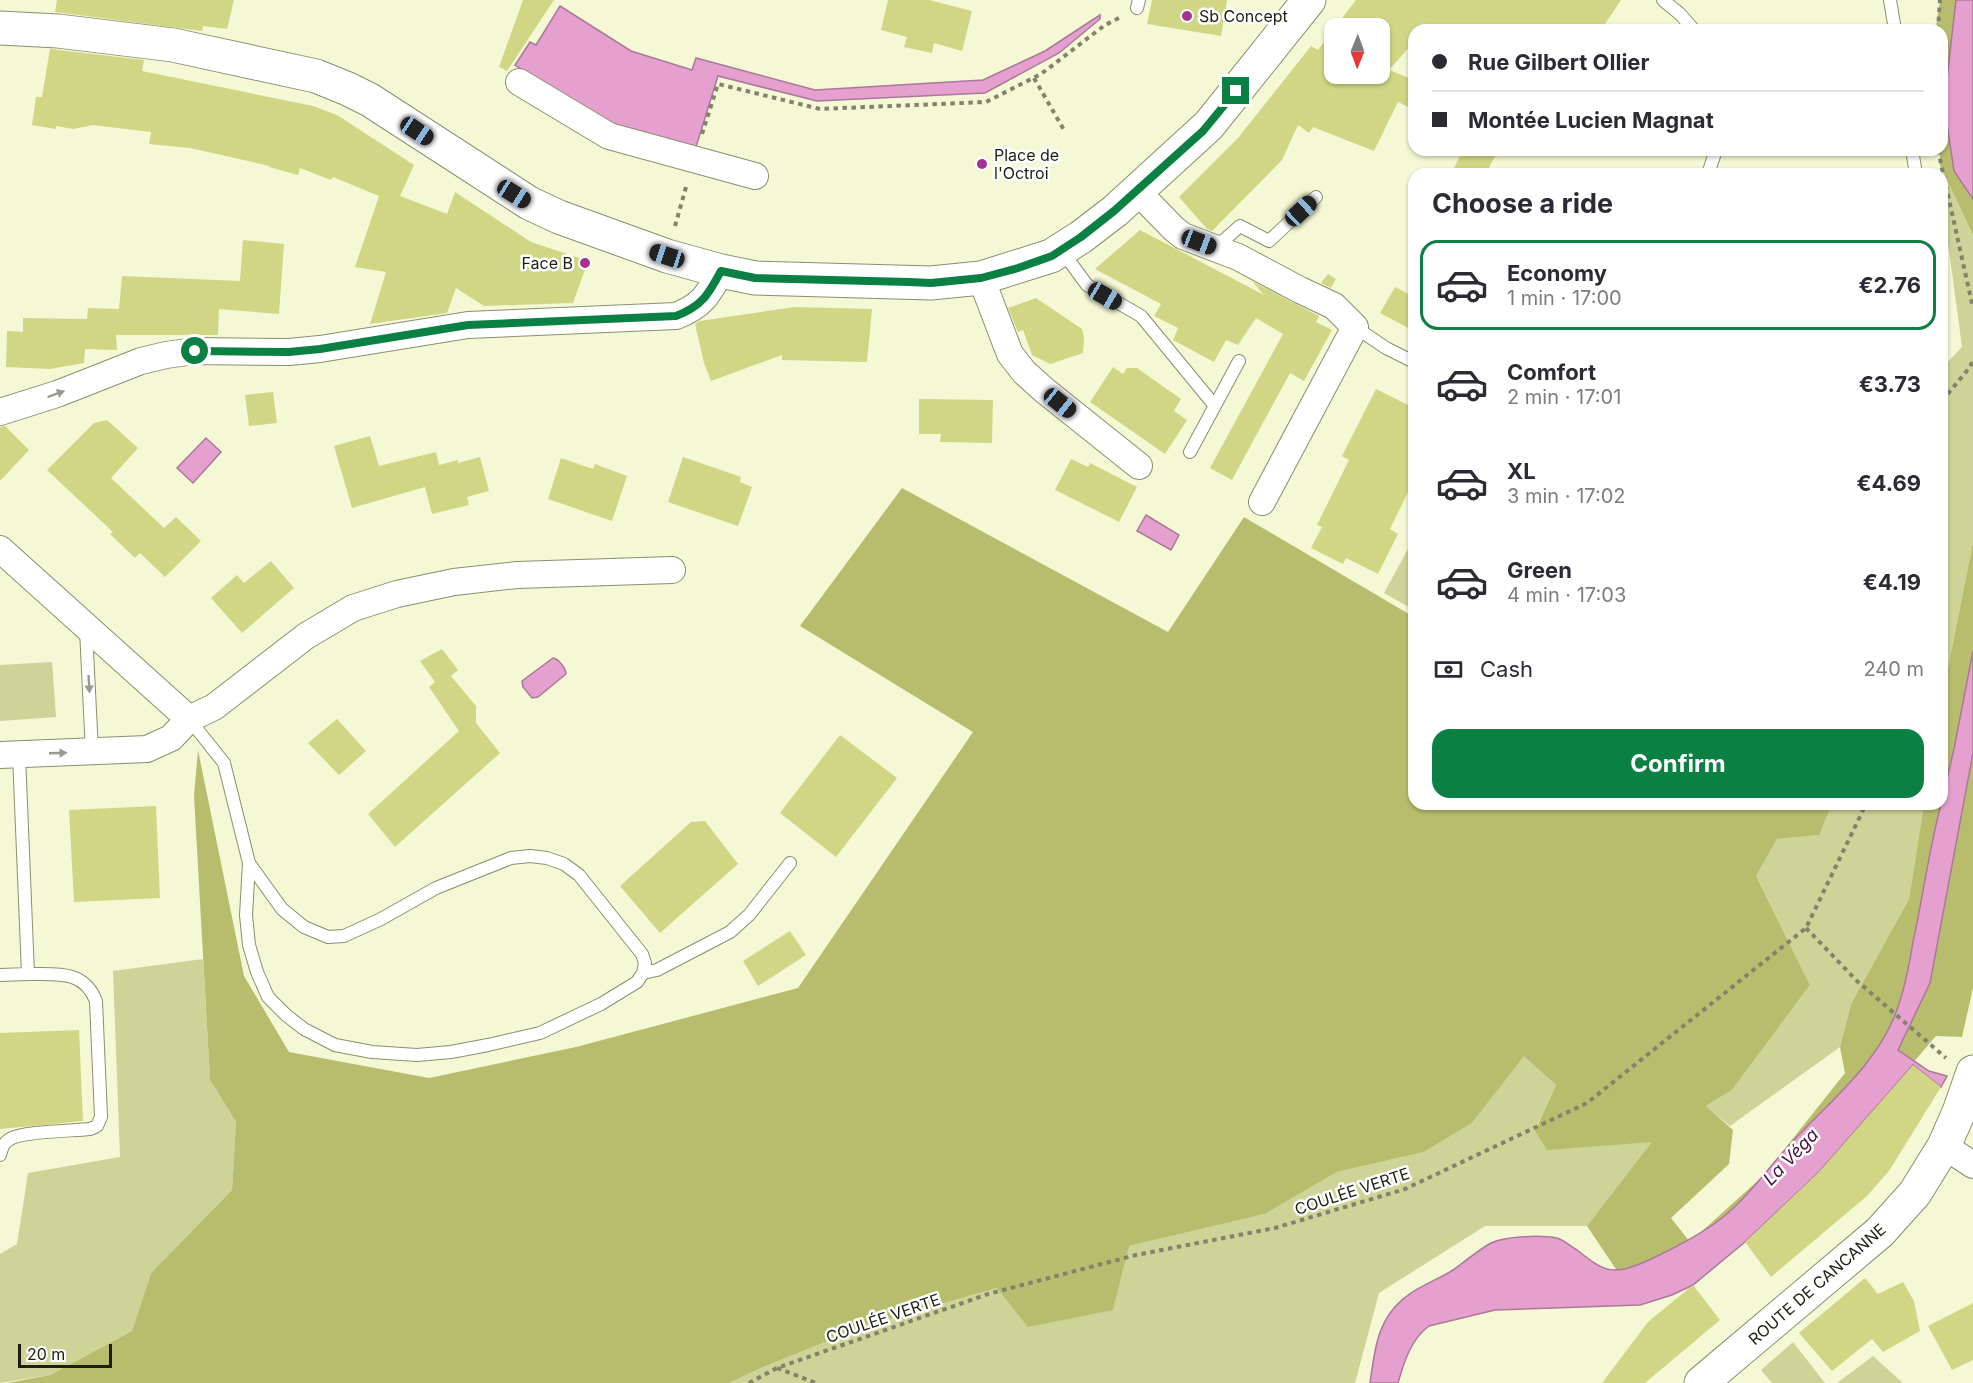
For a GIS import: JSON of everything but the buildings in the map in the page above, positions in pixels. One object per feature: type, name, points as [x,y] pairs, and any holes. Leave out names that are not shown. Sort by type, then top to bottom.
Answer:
[{"type":"main road","points":[[0,28],[69,32],[173,45],[316,76],[370,100],[529,203],[559,217],[667,256],[721,271],[755,278],[920,282],[981,278],[1018,268],[1052,256],[1081,237],[1114,211],[1209,125],[1310,0]]},
{"type":"main road","name":"ROUTE DE CANCANNE","points":[[1701,1383],[1880,1232],[1915,1193],[1944,1146],[1973,1072]]},
{"type":"street","points":[[519,82],[609,136],[755,176]]},
{"type":"street","points":[[1136,190],[1183,236],[1238,257],[1334,306],[1355,327],[1262,502]]},
{"type":"street","points":[[0,412],[57,394],[141,361],[166,355],[195,351],[289,352],[320,349],[468,325],[676,316],[693,310],[706,297],[721,271]]},
{"type":"street","points":[[981,278],[1010,354],[1024,372],[1139,466]]},
{"type":"street","points":[[0,549],[189,719]]},
{"type":"street","points":[[9,755],[147,749],[171,738],[189,719],[214,707],[306,636],[353,608],[397,594],[454,582],[517,575],[672,570]]},
{"type":"street","points":[[1944,1146],[1973,1165]]},
{"type":"lane","points":[[1663,0],[1689,24]]},
{"type":"lane","points":[[1890,0],[1893,24]]},
{"type":"lane","points":[[1215,248],[1240,226],[1269,241],[1316,197]]},
{"type":"lane","points":[[1061,250],[1087,285],[1141,316],[1215,406]]},
{"type":"lane","points":[[1355,327],[1386,348],[1408,359]]},
{"type":"lane","points":[[1190,452],[1239,361]]},
{"type":"lane","points":[[85,626],[92,752]]},
{"type":"lane","points":[[189,719],[224,763],[249,863],[246,915],[249,945],[257,972],[268,997],[286,1016],[304,1029],[335,1045],[372,1052],[417,1055],[451,1052],[540,1033],[601,1004],[637,982],[643,973],[645,963],[642,954],[579,875],[564,864],[547,858],[530,856],[511,858],[436,888],[381,919],[344,936],[328,937],[304,927],[282,909],[249,863]]},
{"type":"lane","points":[[9,755],[28,974]]},
{"type":"lane","points":[[643,973],[657,970],[730,933],[749,915],[790,863]]},
{"type":"lane","points":[[0,975],[72,976],[81,980],[91,990],[96,1001],[100,1117],[97,1126],[90,1129],[10,1138],[3,1144],[0,1155]]},
{"type":"path","points":[[1938,24],[1940,0]]},
{"type":"path","points":[[667,256],[718,84],[820,109],[986,102],[1041,74],[1105,25],[1138,4]]},
{"type":"path","points":[[1034,78],[1064,130]]},
{"type":"path","points":[[1948,195],[1973,308]]},
{"type":"path","points":[[1948,394],[1973,360]]},
{"type":"path","name":"COULÉE VERTE","points":[[749,1383],[777,1368],[988,1294],[1136,1255],[1275,1228],[1405,1189],[1587,1103],[1806,928],[1863,810]]},
{"type":"path","points":[[1806,928],[1857,981],[1934,1048]]},
{"type":"path","points":[[777,1368],[816,1383]]},
{"type":"green space","points":[[1940,0],[1973,0],[1973,235],[1948,182],[1948,168],[1941,168],[1940,165],[1940,156],[1948,156],[1948,24],[1936,24]]},
{"type":"green space","points":[[1948,182],[1973,235],[1973,542],[1948,668],[1948,362],[1962,347],[1948,242]]},
{"type":"green space","points":[[902,488],[1168,632],[1244,517],[1408,613],[1408,810],[1829,810],[1819,835],[1777,839],[1756,876],[1810,985],[1732,1090],[1706,1106],[1733,1130],[1729,1164],[1671,1218],[1690,1242],[1763,1176],[1845,1073],[1840,1047],[1851,1004],[1909,899],[1923,810],[1948,810],[1948,668],[1973,542],[1973,988],[1962,1037],[1936,1036],[1819,1172],[1745,1242],[1693,1285],[1672,1295],[1640,1305],[1587,1226],[1652,1142],[1547,1150],[1535,1131],[1556,1085],[1524,1056],[1472,1123],[1424,1152],[1337,1172],[1265,1214],[1129,1246],[1113,1310],[1028,1327],[997,1288],[867,1325],[729,1383],[7,1383],[50,1375],[132,1331],[151,1273],[232,1190],[236,1122],[210,1080],[194,796],[198,750],[244,976],[289,1052],[429,1078],[576,1047],[798,988],[973,732],[800,626]]},
{"type":"green space","points":[[1408,549],[1408,607],[1384,593]]},
{"type":"green space","points":[[52,662],[56,717],[0,721],[0,665]]},
{"type":"green space","points":[[1829,810],[1923,810],[1909,899],[1851,1004],[1840,1047],[1730,1126],[1706,1106],[1732,1090],[1810,985],[1756,876],[1777,839],[1818,835]]},
{"type":"green space","points":[[203,959],[210,1080],[236,1122],[232,1190],[151,1273],[132,1331],[50,1375],[0,1383],[0,1254],[17,1244],[28,1173],[120,1157],[113,971]]},
{"type":"green space","points":[[1524,1055],[1556,1085],[1535,1130],[1653,1142],[1587,1226],[1485,1226],[1379,1293],[1355,1383],[729,1383],[867,1325],[997,1288],[1129,1246],[1265,1214],[1337,1172],[1424,1152],[1472,1123]]},
{"type":"green space","points":[[1793,1342],[1825,1383],[1772,1383],[1761,1370]]},
{"type":"green space","points":[[1873,1356],[1903,1383],[1837,1383]]},
{"type":"water","points":[[1956,0],[1973,0],[1973,199],[1954,171],[1948,131],[1948,69]]},
{"type":"water","points":[[560,6],[631,51],[692,70],[696,58],[815,90],[983,80],[1045,51],[1100,15],[1100,19],[1059,53],[985,93],[817,101],[718,76],[695,150],[599,122],[515,65],[530,42],[536,45]]},
{"type":"water","points":[[206,438],[221,452],[193,483],[177,468]]},
{"type":"water","points":[[1146,515],[1179,535],[1171,550],[1137,531]]},
{"type":"water","name":"La Véga","points":[[1973,651],[1973,753],[1930,983],[1898,1050],[1929,1071],[1947,1076],[1941,1087],[1913,1065],[1819,1172],[1745,1242],[1693,1285],[1672,1295],[1640,1305],[1495,1310],[1429,1326],[1413,1344],[1398,1383],[1370,1383],[1377,1343],[1383,1325],[1400,1301],[1414,1291],[1453,1270],[1491,1243],[1505,1239],[1533,1236],[1557,1238],[1595,1264],[1610,1270],[1627,1268],[1649,1260],[1687,1241],[1722,1218],[1850,1083],[1876,1051],[1886,1034],[1904,988],[1940,810],[1948,810],[1948,775]]},
{"type":"water","points":[[553,658],[558,660],[566,674],[538,697],[532,698],[523,687],[522,681]]},
{"type":"place","name":"Sb Concept","points":[[1187,16]]},
{"type":"place","name":"Place de l'Octroi","points":[[982,164]]},
{"type":"place","name":"Face B","points":[[585,263]]},
{"type":"route","points":[[195,351],[289,352],[468,325],[676,316],[693,310],[706,297],[721,271],[755,278],[931,283],[981,278],[1052,256],[1081,237],[1114,211],[1203,131],[1236,91]]}]
